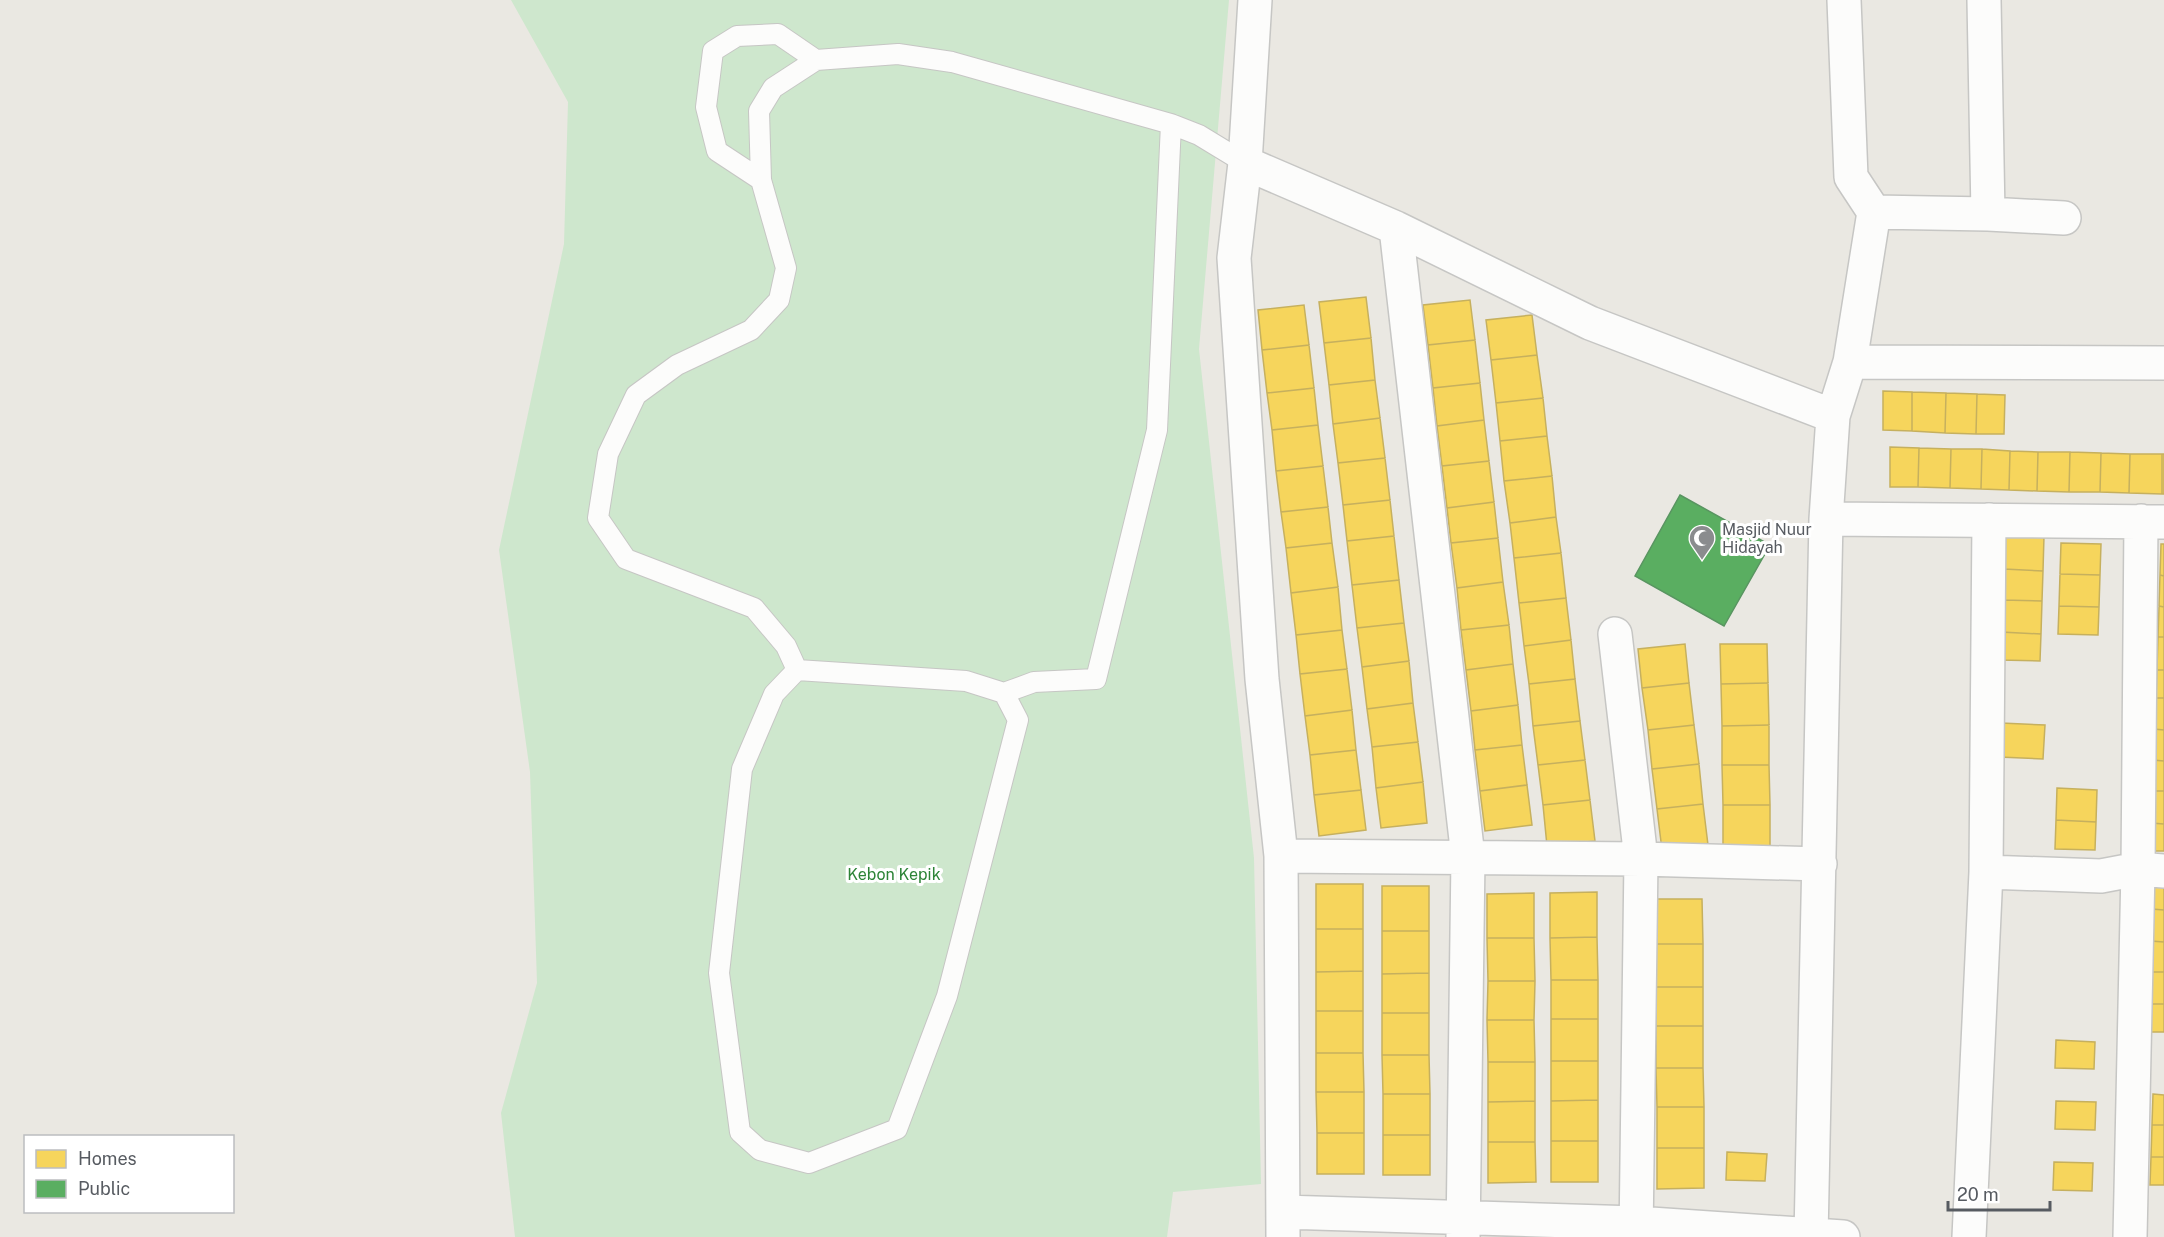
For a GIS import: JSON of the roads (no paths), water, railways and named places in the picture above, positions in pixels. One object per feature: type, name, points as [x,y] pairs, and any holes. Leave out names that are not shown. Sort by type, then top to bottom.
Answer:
[{"type":"street","points":[[1256,0],[1245,163],[1234,258],[1262,680],[1281,856],[1283,1225],[1636,1230],[1822,1236],[1820,864],[1826,519],[1833,416],[1850,362],[1874,212],[1851,177],[1844,0]]},
{"type":"street","points":[[1984,0],[1988,213]]},
{"type":"street","points":[[1245,163],[1396,228],[1590,323],[1833,416]]},
{"type":"street","points":[[1874,212],[1988,213],[2064,218]]},
{"type":"street","points":[[1396,228],[1468,857],[1463,1227]]},
{"type":"street","points":[[1850,362],[2164,363]]},
{"type":"street","points":[[1826,519],[2153,521],[2151,870],[2130,1237]]},
{"type":"street","points":[[1969,1237],[1986,872],[1989,520]]},
{"type":"street","points":[[1615,634],[1641,859],[1636,1230]]},
{"type":"street","points":[[1281,856],[1641,859],[1820,864]]},
{"type":"street","points":[[1986,872],[2101,876],[2151,870]]},
{"type":"lane","points":[[760,180],[717,151],[706,107],[713,51],[737,36],[777,34],[816,60]]},
{"type":"lane","points":[[797,670],[786,646],[753,608],[626,559],[598,518],[608,454],[636,395],[677,365],[751,330],[779,300],[786,268],[760,180],[759,111],[773,88],[816,60],[898,54],[952,62],[1171,124],[1198,135],[1245,163]]},
{"type":"lane","points":[[1004,693],[1018,720],[947,996],[897,1129],[809,1163],[760,1150],[740,1132],[719,973],[742,770],[774,694],[797,670],[966,681],[1004,693],[1034,682],[1096,679],[1156,430],[1171,124]]},
{"type":"place","name":"Masjid Nuur Hidayah","points":[[1702,561]]},
{"type":"park label","name":"Kebon Kepik","points":[[894,874]]}]
